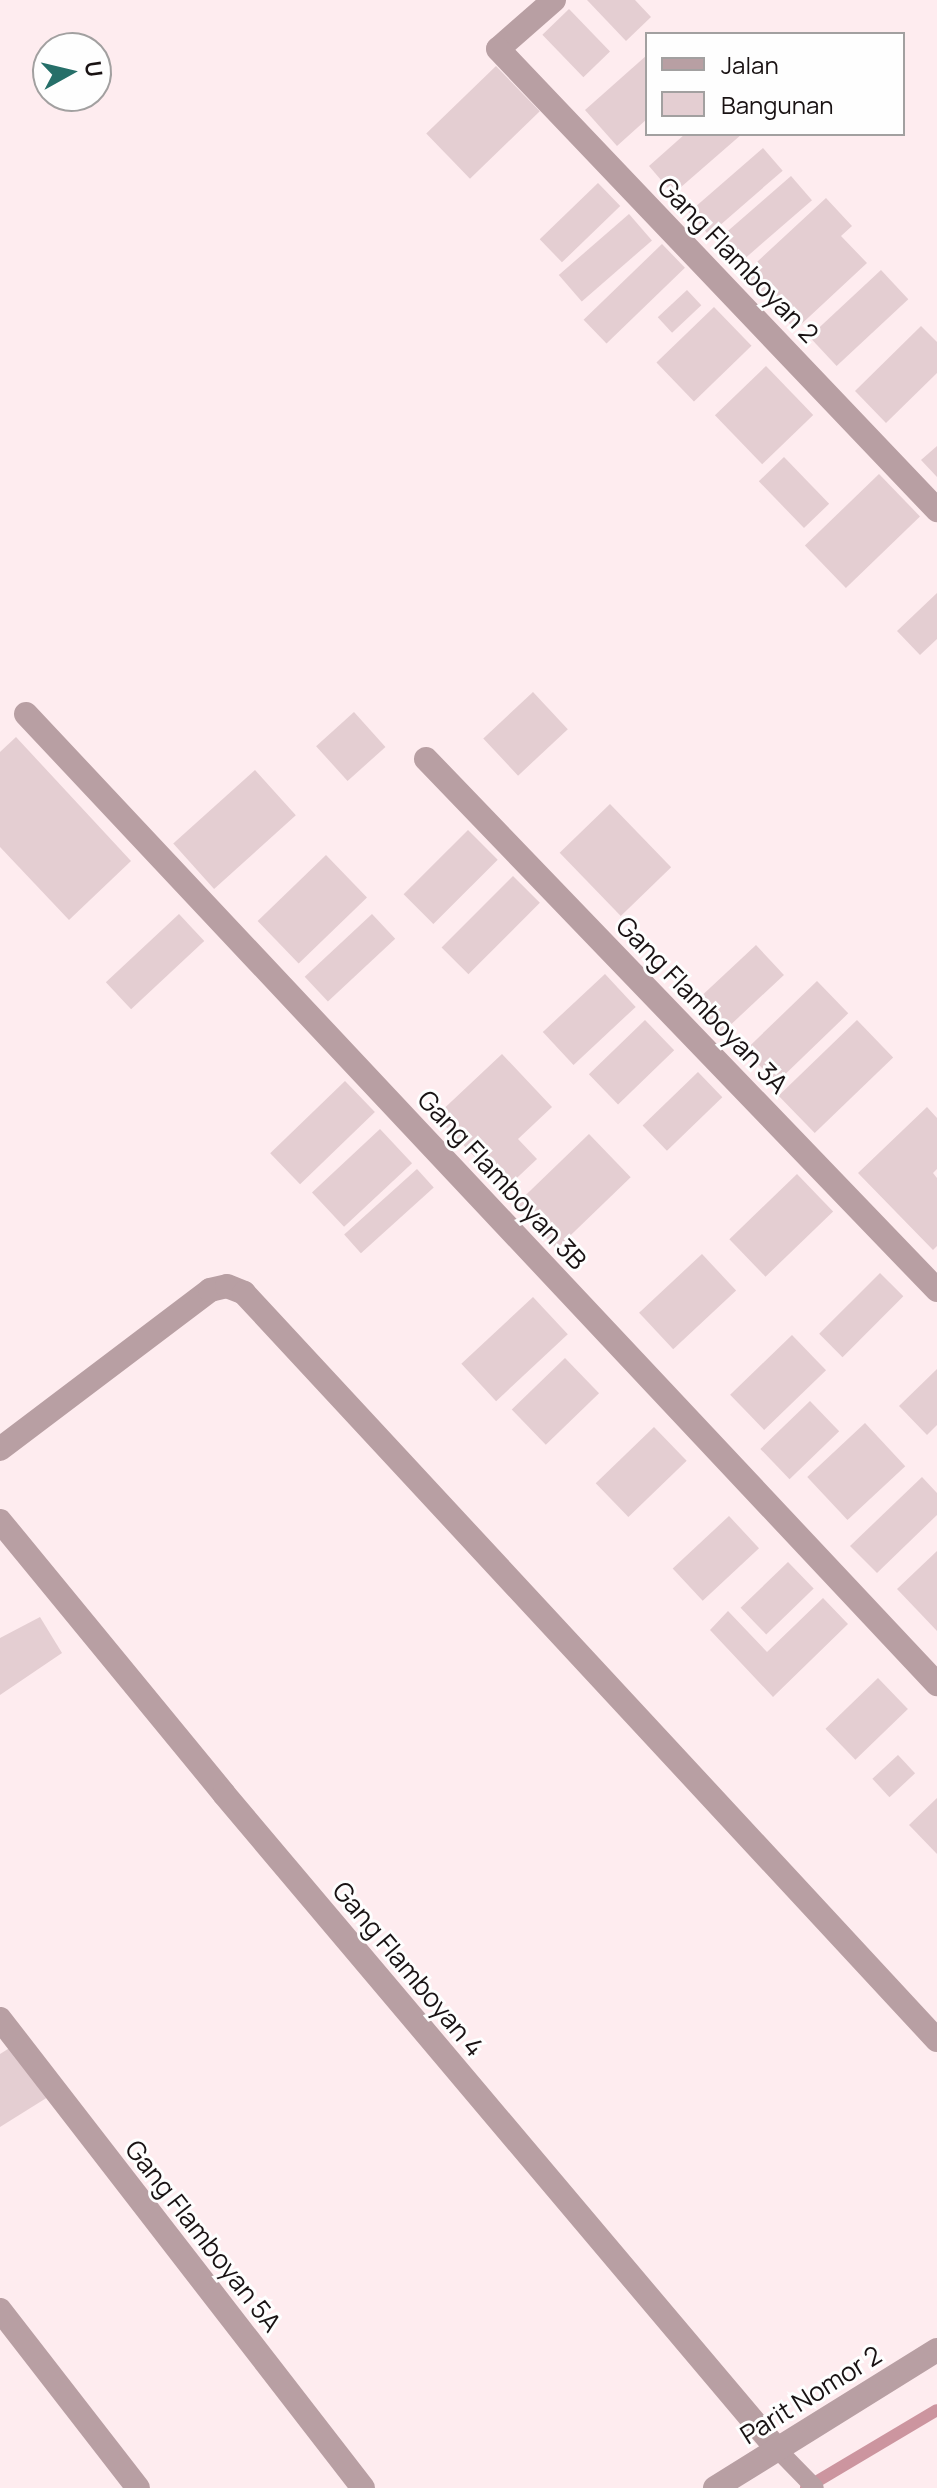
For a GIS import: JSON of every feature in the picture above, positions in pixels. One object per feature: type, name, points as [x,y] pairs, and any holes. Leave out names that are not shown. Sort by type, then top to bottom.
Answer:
[{"type":"street","name":"Gang Flamboyan 2","points":[[554,0],[498,49],[937,510]]},
{"type":"street","name":"Gang Flamboyan 3B","points":[[26,714],[937,1684]]},
{"type":"street","name":"Gang Flamboyan 3A","points":[[426,759],[937,1290]]},
{"type":"street","points":[[0,1449],[210,1290],[227,1286],[244,1293],[937,2040]]},
{"type":"street","name":"Gang Flamboyan 4","points":[[0,1521],[224,1794],[777,2449]]},
{"type":"street","name":"Gang Flamboyan 5A","points":[[0,2019],[363,2488]]},
{"type":"street","points":[[0,2310],[138,2488]]},
{"type":"street","name":"Parit Nomor 2","points":[[715,2488],[937,2350]]},
{"type":"lane","points":[[777,2449],[815,2488]]},
{"type":"building","points":[[587,0],[635,0],[651,17],[626,41]]},
{"type":"building","points":[[569,9],[610,51],[583,77],[542,35]]},
{"type":"building","points":[[645,57],[645,121],[617,146],[585,110]]},
{"type":"building","points":[[496,66],[540,111],[470,179],[426,133]]},
{"type":"building","points":[[683,136],[740,136],[673,194],[649,166]]},
{"type":"building","points":[[763,148],[783,171],[709,235],[689,212]]},
{"type":"building","points":[[791,176],[812,200],[739,264],[718,240]]},
{"type":"building","points":[[598,183],[620,206],[562,262],[540,239]]},
{"type":"building","points":[[826,198],[852,226],[841,236],[867,263],[795,330],[745,273]]},
{"type":"building","points":[[629,214],[652,240],[582,301],[559,275]]},
{"type":"building","points":[[662,244],[685,268],[607,343],[584,320]]},
{"type":"building","points":[[881,270],[908,299],[837,366],[809,337]]},
{"type":"building","points":[[687,290],[701,305],[672,333],[658,317]]},
{"type":"building","points":[[714,307],[752,346],[694,401],[656,363]]},
{"type":"building","points":[[921,326],[937,342],[937,373],[886,423],[855,391]]},
{"type":"building","points":[[766,366],[813,415],[762,464],[715,415]]},
{"type":"building","points":[[937,446],[937,477],[921,460]]},
{"type":"building","points":[[784,457],[829,504],[804,528],[759,481]]},
{"type":"building","points":[[879,474],[920,516],[846,588],[805,546]]},
{"type":"building","points":[[937,593],[937,639],[920,655],[897,631]]},
{"type":"building","points":[[533,692],[568,729],[518,776],[483,738]]},
{"type":"building","points":[[354,712],[385,747],[348,781],[316,746]]},
{"type":"building","points":[[16,737],[131,861],[69,920],[0,847],[0,752]]},
{"type":"building","points":[[255,770],[296,815],[214,889],[173,844]]},
{"type":"building","points":[[610,804],[671,867],[621,916],[560,853]]},
{"type":"building","points":[[468,830],[498,860],[433,924],[404,894]]},
{"type":"building","points":[[326,855],[367,897],[299,963],[258,921]]},
{"type":"building","points":[[513,876],[540,903],[468,974],[442,947]]},
{"type":"building","points":[[179,914],[204,941],[131,1009],[106,982]]},
{"type":"building","points":[[372,914],[395,939],[328,1002],[305,977]]},
{"type":"building","points":[[756,945],[784,975],[721,1034],[693,1004]]},
{"type":"building","points":[[605,974],[636,1007],[574,1065],[543,1032]]},
{"type":"building","points":[[817,981],[848,1013],[776,1083],[745,1050]]},
{"type":"building","points":[[645,1020],[674,1050],[618,1104],[589,1074]]},
{"type":"building","points":[[857,1020],[893,1057],[815,1133],[779,1096]]},
{"type":"building","points":[[502,1054],[552,1107],[518,1139],[537,1159],[505,1189],[436,1116]]},
{"type":"building","points":[[698,1072],[722,1097],[667,1151],[643,1125]]},
{"type":"building","points":[[345,1081],[375,1112],[300,1184],[270,1153]]},
{"type":"building","points":[[927,1107],[937,1118],[937,1169],[933,1173],[937,1178],[937,1246],[933,1250],[858,1173]]},
{"type":"building","points":[[380,1129],[412,1163],[344,1227],[312,1192]]},
{"type":"building","points":[[589,1134],[631,1177],[557,1249],[515,1206]]},
{"type":"building","points":[[417,1169],[434,1188],[361,1253],[344,1235]]},
{"type":"building","points":[[797,1174],[833,1211],[766,1277],[729,1239]]},
{"type":"building","points":[[702,1254],[736,1291],[673,1349],[639,1313]]},
{"type":"building","points":[[880,1273],[903,1296],[843,1357],[819,1334]]},
{"type":"building","points":[[533,1297],[568,1334],[496,1401],[461,1364]]},
{"type":"building","points":[[792,1335],[826,1370],[764,1430],[730,1395]]},
{"type":"building","points":[[565,1358],[599,1393],[546,1445],[512,1409]]},
{"type":"building","points":[[937,1369],[937,1425],[927,1435],[899,1406]]},
{"type":"building","points":[[810,1401],[839,1431],[790,1479],[760,1449]]},
{"type":"building","points":[[865,1423],[905,1466],[847,1520],[807,1477]]},
{"type":"building","points":[[654,1427],[687,1461],[628,1517],[596,1483]]},
{"type":"building","points":[[922,1477],[937,1493],[937,1515],[877,1573],[850,1546]]},
{"type":"building","points":[[729,1516],[759,1548],[703,1601],[673,1569]]},
{"type":"building","points":[[937,1551],[937,1631],[897,1589]]},
{"type":"building","points":[[788,1562],[814,1589],[766,1634],[741,1608]]},
{"type":"building","points":[[823,1598],[848,1624],[773,1697],[710,1630],[728,1611],[767,1652]]},
{"type":"building","points":[[40,1617],[62,1653],[0,1695],[0,1638]]},
{"type":"building","points":[[878,1678],[908,1709],[855,1760],[825,1729]]},
{"type":"building","points":[[898,1755],[915,1773],[889,1797],[872,1779]]},
{"type":"building","points":[[937,1798],[937,1854],[909,1825]]},
{"type":"building","points":[[16,2044],[48,2097],[0,2127],[0,2054]]},
{"type":"waterway","points":[[806,2488],[937,2410]]}]
